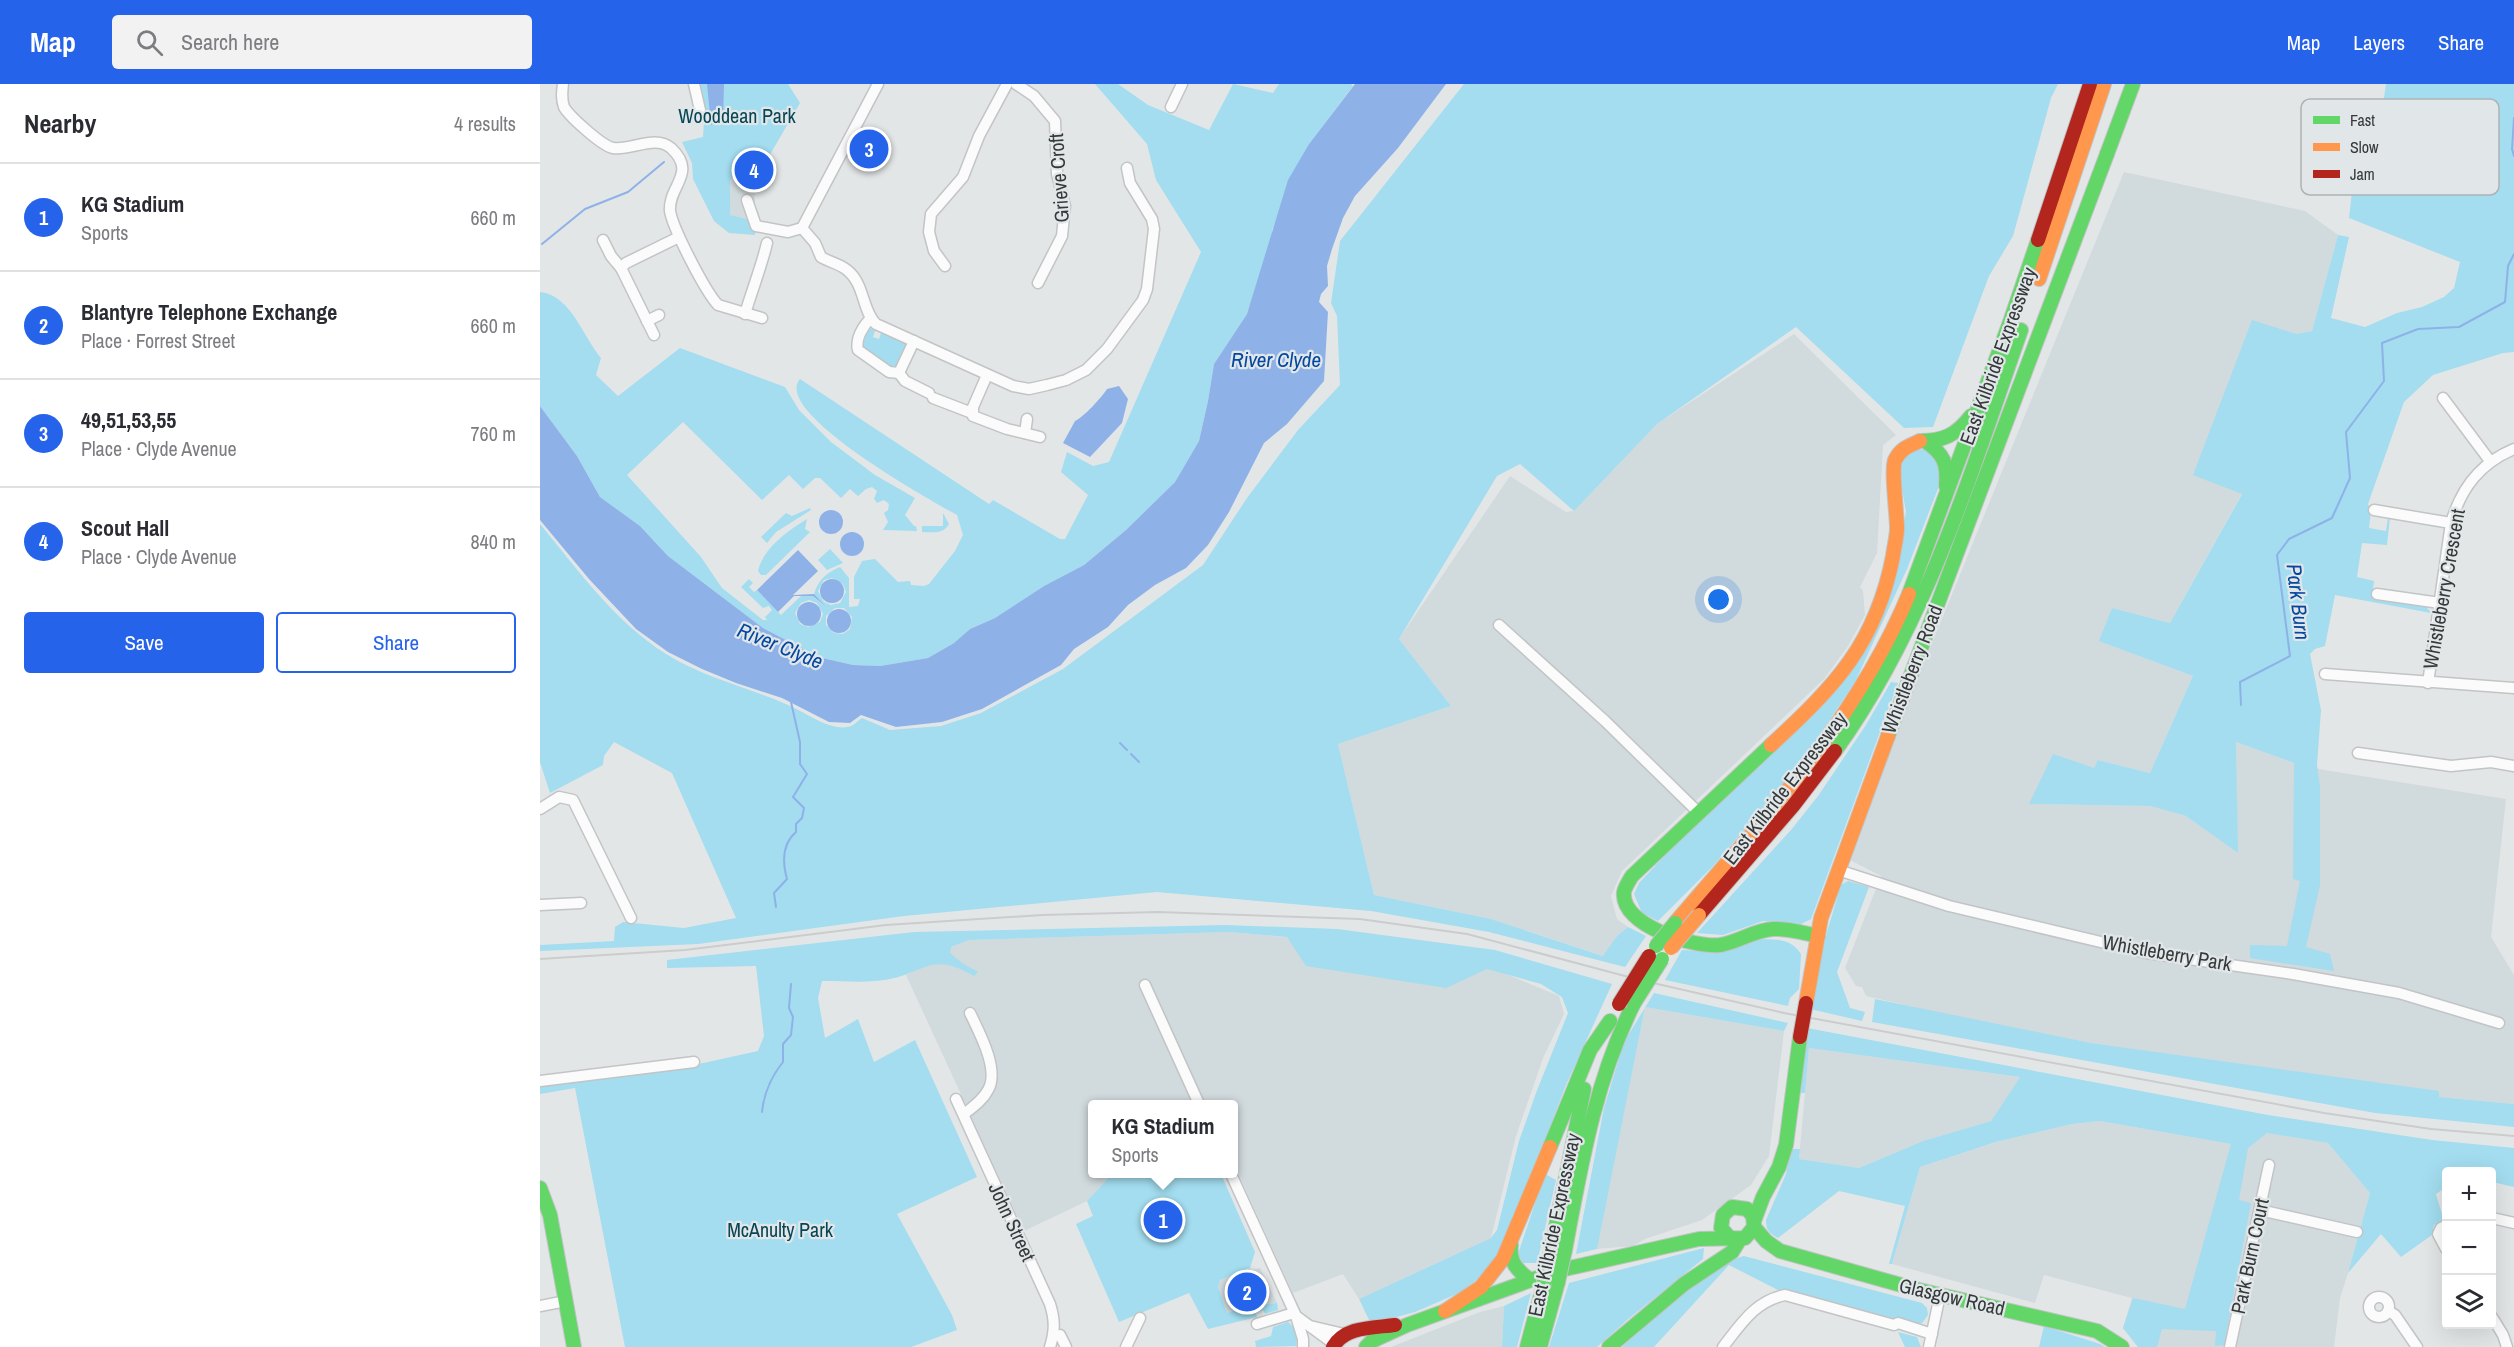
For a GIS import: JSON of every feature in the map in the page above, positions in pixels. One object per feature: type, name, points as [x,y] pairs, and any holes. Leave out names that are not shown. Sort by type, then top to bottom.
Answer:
[{"type":"main road","name":"East Kilbride Expressway","points":[[1540,1347],[1558,1282],[1596,1097],[1614,1043],[1675,922],[1791,787],[1842,718],[1900,616],[1946,499],[2034,256],[2090,84]]},
{"type":"main road","name":"East Kilbride Expressway","points":[[1527,1347],[1536,1284],[1550,1255],[1580,1107],[1591,1068],[1610,1021],[1619,1004],[1660,952],[1699,915],[1799,799],[1835,752],[1875,691],[1903,640],[1936,565],[1988,422],[2104,84]]},
{"type":"main road","name":"Whistleberry Road","points":[[1744,1232],[1777,1171],[1786,1145],[1800,1037],[1824,907],[2133,84]]},
{"type":"main road","points":[[1818,936],[1786,929],[1772,929],[1725,944],[1705,944],[1641,922],[1631,916],[1624,904],[1623,896],[1630,879],[1822,697],[1851,662],[1866,639],[1884,597],[1893,557],[1897,524],[1894,462],[1902,450],[1922,441],[1952,437],[1979,408]]},
{"type":"main road","points":[[1922,441],[1940,451],[1946,459],[1948,469],[1946,499]]},
{"type":"main road","points":[[1445,1311],[1481,1287],[1497,1269],[1511,1245],[1590,1050],[1610,1021]]},
{"type":"main road","points":[[540,1188],[550,1215],[574,1347]]},
{"type":"main road","points":[[1699,1239],[1721,1219],[1727,1210],[1763,1197]]},
{"type":"main road","points":[[1609,1347],[1710,1265],[1733,1252],[1744,1232],[1751,1212],[1743,1206]]},
{"type":"main road","points":[[1721,1219],[1723,1231],[1744,1232]]},
{"type":"main road","points":[[1337,1342],[1360,1338],[1364,1347],[1407,1325],[1445,1311],[1536,1284],[1591,1262],[1744,1232]]},
{"type":"main road","name":"Glasgow Road","points":[[1744,1232],[1750,1245],[1773,1252],[1780,1251],[1940,1295],[2090,1329],[2105,1335],[2122,1347]]},
{"type":"main road","points":[[1511,1245],[1509,1255],[1512,1266],[1536,1284]]},
{"type":"main road","points":[[1337,1342],[1399,1324],[1407,1325]]},
{"type":"street","points":[[563,84],[562,97],[565,109],[601,142],[611,148],[661,142],[672,149],[683,168],[671,200],[670,210],[679,237],[713,300],[718,305],[762,318]]},
{"type":"street","points":[[694,84],[700,110]]},
{"type":"street","points":[[945,266],[934,251],[929,232],[931,214],[963,177],[979,136],[1007,84]]},
{"type":"street","name":"Grieve Croft","points":[[1016,84],[1034,96],[1055,121],[1057,174],[1065,206],[1062,236],[1038,283]]},
{"type":"street","points":[[1171,107],[1182,84]]},
{"type":"street","points":[[747,200],[756,226],[788,232],[802,228],[875,85]]},
{"type":"street","points":[[802,228],[815,243],[821,257],[846,269],[855,278],[867,302],[871,318],[876,324],[1013,386],[1029,388],[1047,385],[1066,380],[1086,370],[1107,349],[1143,300],[1151,267],[1154,229],[1152,219],[1130,183],[1127,168]]},
{"type":"street","points":[[1119,187],[1130,183]]},
{"type":"street","points":[[621,268],[626,262],[679,237]]},
{"type":"street","points":[[603,240],[621,268],[654,335]]},
{"type":"street","points":[[745,314],[752,290],[758,280],[767,243]]},
{"type":"street","points":[[647,321],[659,315]]},
{"type":"street","points":[[871,318],[865,324],[857,342],[858,350],[890,372],[899,373],[905,381],[931,395],[992,424],[1040,437]]},
{"type":"street","points":[[899,373],[914,341]]},
{"type":"street","points":[[972,413],[987,375]]},
{"type":"street","points":[[2443,398],[2490,461]]},
{"type":"street","points":[[1024,433],[1027,419]]},
{"type":"street","name":"Whistleberry Crescent","points":[[2428,683],[2455,508],[2468,484],[2490,461],[2514,449]]},
{"type":"street","points":[[2374,510],[2451,523]]},
{"type":"street","points":[[2377,594],[2440,603]]},
{"type":"street","points":[[1499,625],[1605,721],[1699,813]]},
{"type":"street","points":[[2325,674],[2514,688]]},
{"type":"street","points":[[2358,753],[2451,766],[2492,762],[2514,766]]},
{"type":"street","points":[[540,809],[559,797],[573,800],[631,918]]},
{"type":"street","name":"Whistleberry Park","points":[[1838,870],[1949,906],[2139,951],[2398,993],[2499,1023]]},
{"type":"street","points":[[540,905],[580,903]]},
{"type":"street","points":[[1146,985],[1197,1100]]},
{"type":"street","points":[[964,1114],[978,1104],[990,1088],[990,1066],[985,1044],[970,1013]]},
{"type":"street","points":[[540,1081],[694,1062]]},
{"type":"street","name":"John Street","points":[[956,1099],[1052,1311],[1054,1332],[1050,1347]]},
{"type":"street","name":"Park Burn Court","points":[[2230,1347],[2269,1165]]},
{"type":"street","points":[[1233,1178],[1295,1315],[1303,1339],[1303,1347]]},
{"type":"street","points":[[2260,1210],[2357,1232]]},
{"type":"street","points":[[2496,1219],[2514,1223]]},
{"type":"street","points":[[2442,1229],[2438,1234],[2442,1242]]},
{"type":"street","points":[[1723,1347],[1758,1305],[1770,1298],[1785,1295],[1932,1334]]},
{"type":"street","points":[[1929,1347],[1940,1295]]},
{"type":"street","points":[[540,1306],[566,1301]]},
{"type":"street","points":[[2388,1311],[2395,1315],[2417,1347]]},
{"type":"street","points":[[1257,1324],[1295,1315],[1315,1332],[1337,1342]]},
{"type":"street","points":[[1126,1347],[1140,1318]]},
{"type":"street","points":[[2496,1323],[2504,1335],[2507,1347]]},
{"type":"street","points":[[1060,1335],[1066,1347]]},
{"type":"shaded area","points":[[748,147],[768,158],[754,182],[756,221],[730,215],[730,181]]},
{"type":"shaded area","points":[[2124,172],[2305,211],[2338,235],[2312,331],[2296,334],[2193,474],[2242,493],[2170,623],[2112,608],[2100,641],[2193,676],[2150,773],[2099,760],[2094,768],[2030,804],[2150,806],[2186,816],[2237,852],[2236,742],[2294,763],[2324,770],[2506,799],[2491,937],[2514,975],[2514,1104],[2439,1097],[2439,1092],[2091,1043],[1983,1023],[1866,996],[1862,987],[1856,986],[1845,968],[1881,876],[1850,860],[1871,793]]},
{"type":"shaded area","points":[[1794,334],[1896,435],[1883,445],[1877,553],[1860,587],[1863,591],[1865,615],[1848,646],[1824,679],[1622,871],[1611,896],[1617,919],[1628,927],[1617,936],[1604,956],[1491,919],[1374,895],[1338,744],[1451,706],[1399,639],[1510,476],[1566,512],[1574,511],[1657,424]]},
{"type":"shaded area","points":[[1229,932],[1453,952],[1559,996],[1564,1014],[1543,1058],[1516,1136],[1491,1238],[1359,1299],[1343,1274],[1293,1293],[1238,1173],[1238,1100],[1088,1100],[1088,1178],[1108,1178],[1087,1201],[1024,1231],[906,975],[951,947],[969,940]]},
{"type":"shaded area","points":[[1645,1007],[1784,1031],[1769,1156],[1751,1185],[1702,1220],[1645,1239],[1633,1246],[1596,1249]]},
{"type":"shaded area","points":[[1809,1048],[2020,1077],[1991,1121],[1923,1141],[1859,1168],[1799,1159]]},
{"type":"shaded area","points":[[2100,1121],[2231,1144],[2268,1133],[2328,1143],[2370,1193],[2340,1298],[2334,1347],[2138,1347],[2123,1328],[2132,1298],[2044,1275],[2035,1303],[1892,1264],[1920,1167],[1997,1142],[2072,1124]]},
{"type":"shaded area","points":[[1250,1268],[1251,1271],[1260,1268],[1277,1303],[1249,1306],[1227,1313],[1218,1287],[1220,1280]]},
{"type":"shaded area","points":[[1504,1306],[1502,1347],[1391,1347],[1480,1312]]},
{"type":"green space","name":"Wooddean Park","points":[[699,84],[788,84],[800,103],[768,158],[748,148],[730,181],[730,215],[756,221],[755,235],[729,233],[714,221],[693,179],[692,163],[682,142],[703,137],[705,106]]},
{"type":"green space","points":[[1095,84],[1118,84],[1148,105],[1209,130],[1233,84],[1273,93],[1279,84],[1351,84],[1353,86],[1309,144],[1272,230],[1272,239],[1247,314],[1214,364],[1199,441],[1175,482],[1126,530],[1084,565],[1044,586],[995,618],[970,629],[954,643],[928,658],[880,666],[853,665],[818,657],[763,628],[668,556],[640,526],[600,497],[577,456],[540,406],[540,292],[560,301],[575,318],[601,358],[596,375],[618,396],[680,348],[785,387],[799,410],[831,442],[875,475],[915,498],[905,515],[916,526],[917,531],[883,530],[888,522],[884,513],[888,510],[889,504],[884,500],[877,503],[874,499],[877,491],[872,487],[858,496],[850,489],[841,498],[820,478],[815,478],[803,489],[789,475],[762,500],[683,422],[627,475],[701,557],[722,588],[763,620],[767,620],[765,617],[772,610],[769,606],[763,608],[741,587],[749,579],[753,583],[749,587],[754,592],[757,590],[781,615],[801,596],[813,596],[824,606],[814,594],[818,584],[824,577],[840,567],[849,578],[849,607],[858,606],[860,599],[854,599],[854,577],[862,561],[875,559],[898,582],[910,581],[911,585],[924,586],[929,584],[955,551],[963,535],[957,515],[889,475],[830,433],[809,412],[797,394],[800,379],[989,504],[993,500],[1060,539],[1065,539],[1088,495],[1061,472],[1067,452],[1093,466],[1109,462],[1201,252],[1156,180],[1147,144]],"holes":[[[832,578],[843,584],[846,592],[840,603],[831,605],[824,602],[818,591],[824,580]],[[809,600],[817,603],[823,614],[820,622],[808,627],[800,624],[795,613],[801,603]],[[835,608],[844,608],[852,617],[850,629],[843,634],[834,633],[826,625],[826,616]]]},
{"type":"green space","points":[[1464,84],[2058,84],[2051,98],[2013,236],[1989,276],[1933,427],[1904,428],[1796,327],[1657,424],[1574,511],[1520,464],[1497,476],[1399,639],[1451,706],[1338,744],[1374,895],[1491,919],[1603,956],[1617,936],[1628,927],[1646,936],[1625,967],[1489,932],[1371,911],[1157,892],[904,916],[698,944],[540,951],[540,945],[614,941],[615,927],[623,922],[684,928],[736,918],[672,773],[614,742],[604,756],[603,765],[550,793],[540,762],[540,524],[583,577],[630,627],[666,654],[695,670],[773,699],[836,727],[851,726],[862,718],[890,730],[941,726],[981,713],[1063,669],[1203,565],[1247,498],[1298,430],[1340,385],[1337,316],[1331,303],[1340,241]]},
{"type":"green space","points":[[2386,84],[2514,84],[2514,352],[2503,353],[2433,375],[2404,402],[2368,504],[2371,511],[2369,528],[2386,531],[2388,517],[2390,517],[2387,545],[2362,543],[2357,577],[2374,581],[2372,597],[2425,605],[2431,613],[2335,595],[2325,646],[2315,649],[2310,654],[2321,710],[2317,765],[2320,787],[2320,885],[2306,947],[2330,954],[2334,971],[2250,958],[2250,945],[2287,946],[2300,881],[2293,879],[2294,763],[2236,742],[2238,853],[2186,816],[2150,806],[2029,804],[2053,754],[2094,768],[2098,760],[2150,773],[2193,676],[2099,641],[2112,608],[2170,623],[2242,494],[2193,475],[2252,320],[2296,334],[2312,331],[2338,235],[2349,237],[2331,318],[2365,327],[2397,313],[2422,307],[2444,297],[2454,288],[2460,262],[2349,218],[2352,195],[2499,195],[2499,99],[2384,99]]},
{"type":"green space","points":[[876,328],[873,337],[879,339],[882,330],[905,341],[908,345],[899,367],[890,368],[862,347],[868,330]]},
{"type":"green space","points":[[1925,449],[1939,458],[1939,486],[1907,569],[1855,682],[1801,763],[1713,866],[1658,921],[1642,913],[1634,894],[1639,883],[1705,813],[1814,711],[1892,588],[1906,512],[1899,472],[1901,463],[1906,455],[1915,450]]},
{"type":"green space","points":[[810,508],[811,510],[776,532],[767,543],[761,537],[786,513],[792,516]]},
{"type":"green space","points":[[943,513],[949,524],[947,528],[937,532],[922,532],[922,526],[943,526]]},
{"type":"green space","points":[[807,519],[805,529],[810,532],[766,575],[761,575],[758,571],[771,547]]},
{"type":"green space","points":[[830,549],[843,563],[827,570],[818,560]]},
{"type":"green space","points":[[1891,682],[1898,683],[1811,919],[1801,924],[1763,921],[1723,935],[1697,933],[1791,830],[1818,796],[1866,725]]},
{"type":"green space","points":[[1848,881],[1869,887],[1837,972],[1850,1008],[1865,1012],[1862,1021],[1810,1009],[1827,932],[1841,885]]},
{"type":"green space","name":"McAnulty Park","points":[[1225,925],[1337,929],[1495,950],[1612,984],[1566,1085],[1509,1234],[1487,1272],[1459,1293],[1415,1312],[1371,1324],[1359,1299],[1491,1238],[1497,1230],[1519,1141],[1568,1013],[1562,997],[1541,984],[1487,969],[1446,988],[1306,966],[1287,937],[1229,932],[969,940],[951,947],[950,953],[978,972],[974,976],[959,968],[937,964],[884,980],[822,981],[818,998],[825,1038],[858,1019],[874,1062],[915,1040],[977,1177],[897,1214],[952,1315],[957,1330],[911,1347],[625,1347],[575,1088],[540,1094],[540,1083],[542,1086],[685,1067],[758,1051],[764,1036],[756,966],[667,968],[667,960],[914,932]]},
{"type":"green space","points":[[1762,939],[1789,943],[1801,954],[1799,989],[1790,998],[1788,1006],[1665,980],[1682,950],[1719,952]]},
{"type":"green space","points":[[1654,993],[1788,1023],[1784,1031],[1645,1007]]},
{"type":"green space","points":[[1875,999],[2091,1043],[2439,1091],[2439,1097],[2514,1104],[2514,1127],[2375,1113],[1872,1022]]},
{"type":"green space","points":[[1645,1008],[1597,1249],[1576,1254],[1604,1108],[1624,1042]]},
{"type":"green space","points":[[1807,1028],[2268,1115],[2432,1140],[2514,1148],[2514,1187],[2496,1183],[2496,1167],[2442,1167],[2442,1190],[2436,1194],[2442,1222],[2434,1225],[2432,1235],[2401,1257],[2381,1234],[2348,1273],[2370,1193],[2328,1143],[2267,1133],[2248,1148],[2239,1200],[2251,1203],[2224,1345],[2215,1346],[2216,1331],[2162,1329],[2157,1347],[2138,1347],[2123,1328],[2133,1298],[2185,1309],[2231,1144],[2100,1121],[2072,1124],[1996,1142],[1920,1167],[1892,1264],[1889,1264],[1905,1206],[1839,1191],[1778,1238],[1769,1231],[1766,1220],[1786,1174],[1791,1149],[1800,1149],[1799,1159],[1859,1168],[1923,1141],[1991,1121],[2020,1077],[1809,1048],[1805,1093],[1800,1093]]},
{"type":"green space","points":[[1545,1174],[1556,1180],[1537,1263],[1523,1263],[1518,1254]]},
{"type":"green space","points":[[1108,1178],[1223,1178],[1255,1252],[1250,1268],[1220,1280],[1218,1287],[1227,1313],[1249,1306],[1277,1303],[1278,1310],[1265,1314],[1263,1310],[1256,1313],[1257,1317],[1208,1329],[1189,1293],[1119,1322],[1076,1224],[1093,1216],[1087,1201]]},
{"type":"green space","points":[[1704,1248],[1703,1259],[1597,1347],[1549,1347],[1569,1283]]},
{"type":"green space","points":[[1744,1256],[1922,1303],[1927,1308],[1928,1315],[1922,1323],[1908,1324],[1791,1292],[1791,1290],[1778,1290],[1729,1265],[1654,1347],[1622,1347],[1699,1281],[1732,1260]]},
{"type":"green space","points":[[1531,1293],[1517,1347],[1502,1347],[1504,1306]]},
{"type":"green space","points":[[1288,1322],[1296,1333],[1296,1346],[1256,1347],[1255,1341],[1271,1336],[1273,1327]]},
{"type":"green space","points":[[2044,1326],[2100,1344],[2105,1347],[2039,1347]]},
{"type":"green space","points":[[1898,1332],[1917,1337],[1921,1347],[1905,1347]]},
{"type":"water","points":[[707,84],[724,84],[723,120],[711,125]]},
{"type":"water","name":"River Clyde","points":[[1355,84],[1446,84],[1398,148],[1355,196],[1343,218],[1327,266],[1328,286],[1321,294],[1319,302],[1328,312],[1324,381],[1287,424],[1264,443],[1229,512],[1208,545],[1186,568],[1155,585],[1128,605],[1108,627],[1074,649],[1061,665],[982,709],[942,722],[896,727],[861,715],[850,723],[829,722],[782,698],[702,669],[668,652],[636,629],[589,579],[540,520],[540,406],[577,456],[600,497],[640,526],[668,556],[763,628],[818,657],[853,665],[880,666],[928,658],[954,643],[970,629],[995,618],[1044,586],[1084,565],[1126,530],[1175,482],[1199,441],[1214,364],[1247,314],[1288,180],[1309,144]]},
{"type":"water","points":[[1119,386],[1128,399],[1122,423],[1090,457],[1063,443],[1075,421],[1092,407],[1107,389]]},
{"type":"water","points":[[831,510],[840,513],[843,522],[840,531],[831,534],[822,531],[819,522],[822,513]]},
{"type":"water","points":[[852,532],[861,535],[864,544],[861,553],[852,556],[843,553],[840,544],[843,535]]},
{"type":"water","points":[[798,550],[818,571],[793,595],[814,594],[825,606],[813,596],[794,596],[778,612],[757,590]]},
{"type":"water","points":[[832,579],[841,582],[844,591],[841,600],[832,603],[823,600],[820,591],[823,582]]},
{"type":"water","points":[[809,602],[818,605],[821,614],[818,623],[809,626],[800,623],[797,614],[800,605]]},
{"type":"water","points":[[839,609],[848,612],[851,621],[848,630],[839,633],[830,630],[827,621],[830,612]]},
{"type":"waterway","name":"Park Burn","points":[[2514,118],[2512,149],[2514,156]]},
{"type":"waterway","points":[[542,244],[585,209],[628,192],[664,162]]},
{"type":"waterway","name":"Park Burn","points":[[2241,705],[2240,682],[2290,656],[2277,555],[2289,539],[2332,518],[2350,478],[2346,432],[2384,381],[2382,343],[2418,329],[2459,327],[2505,302],[2508,266],[2514,254]]},
{"type":"waterway","points":[[776,907],[774,893],[787,879],[784,853],[788,842],[796,832],[796,824],[802,818],[804,808],[793,797],[807,774],[800,764],[800,742],[791,702]]},
{"type":"waterway","points":[[1120,743],[1127,750]]},
{"type":"waterway","points":[[1131,754],[1139,762]]},
{"type":"waterway","points":[[762,1112],[769,1085],[783,1062],[783,1044],[791,1035],[793,1017],[789,1008],[791,984]]},
{"type":"railway","points":[[540,959],[685,950],[886,925],[1042,915],[1158,912],[1360,919],[1467,934],[1640,980],[1784,1013],[2324,1113],[2431,1129],[2514,1136]]},
{"type":"traffic: fast","points":[[2107,154],[2133,84]]},
{"type":"traffic: fast","points":[[1888,736],[2107,154]]},
{"type":"traffic: fast","points":[[1909,594],[2038,240]]},
{"type":"traffic: fast","points":[[1835,751],[1867,703],[1920,601],[1964,494],[2021,330]]},
{"type":"traffic: fast","points":[[1920,441],[1949,436],[1971,416]]},
{"type":"traffic: fast","points":[[1925,441],[1941,455],[1946,472],[1946,486]]},
{"type":"traffic: fast","points":[[1771,745],[1632,876],[1624,892],[1626,904],[1646,925],[1678,939],[1694,943],[1720,945],[1773,929],[1818,936]]},
{"type":"traffic: fast","points":[[1656,946],[1675,923]]},
{"type":"traffic: fast","points":[[1634,1003],[1662,959]]},
{"type":"traffic: fast","points":[[1565,1250],[1599,1093],[1620,1033],[1634,1003]]},
{"type":"traffic: fast","points":[[1550,1147],[1590,1050],[1610,1021]]},
{"type":"traffic: fast","points":[[1754,1221],[1763,1197],[1779,1167],[1786,1145],[1800,1037]]},
{"type":"traffic: fast","points":[[1550,1255],[1584,1089]]},
{"type":"traffic: fast","points":[[540,1188],[550,1215],[574,1347]]},
{"type":"traffic: fast","points":[[1366,1347],[1372,1341],[1407,1325],[1556,1271],[1699,1239],[1745,1238],[1754,1227],[1753,1216],[1747,1209],[1732,1207],[1723,1215],[1721,1228],[1729,1237]]},
{"type":"traffic: fast","points":[[1754,1227],[1766,1241],[1780,1251],[1919,1290],[2097,1331],[2122,1347]]},
{"type":"traffic: fast","points":[[1609,1347],[1684,1284],[1732,1252],[1740,1239]]},
{"type":"traffic: fast","points":[[1511,1245],[1511,1256],[1515,1265],[1530,1280]]},
{"type":"traffic: fast","points":[[1558,1282],[1565,1250]]},
{"type":"traffic: fast","points":[[1543,1287],[1550,1255]]},
{"type":"traffic: fast","points":[[1540,1347],[1558,1282]]},
{"type":"traffic: fast","points":[[1527,1347],[1543,1287]]},
{"type":"traffic: slow","points":[[2039,279],[2104,84]]},
{"type":"traffic: slow","points":[[1771,745],[1815,703],[1850,661],[1864,639],[1886,587],[1897,535],[1895,460],[1903,450],[1920,441]]},
{"type":"traffic: slow","points":[[1675,923],[1774,807],[1835,727],[1888,640],[1909,594]]},
{"type":"traffic: slow","points":[[1806,1003],[1821,918],[1888,736]]},
{"type":"traffic: slow","points":[[1671,948],[1699,915]]},
{"type":"traffic: slow","points":[[1445,1311],[1481,1287],[1503,1259],[1550,1147]]},
{"type":"traffic: jam","points":[[2038,240],[2090,84]]},
{"type":"traffic: jam","points":[[1699,915],[1793,806],[1835,751]]},
{"type":"traffic: jam","points":[[1619,1004],[1649,956]]},
{"type":"traffic: jam","points":[[1800,1037],[1806,1003]]},
{"type":"traffic: jam","points":[[1333,1347],[1338,1340],[1352,1332],[1395,1325]]},
{"type":"place","name":"49,51,53,55","points":[[869,149]]},
{"type":"place","name":"Scout Hall","points":[[754,170]]},
{"type":"place","name":"KG Stadium","points":[[1163,1220]]},
{"type":"place","name":"Blantyre Telephone Exchange","points":[[1247,1292]]}]
